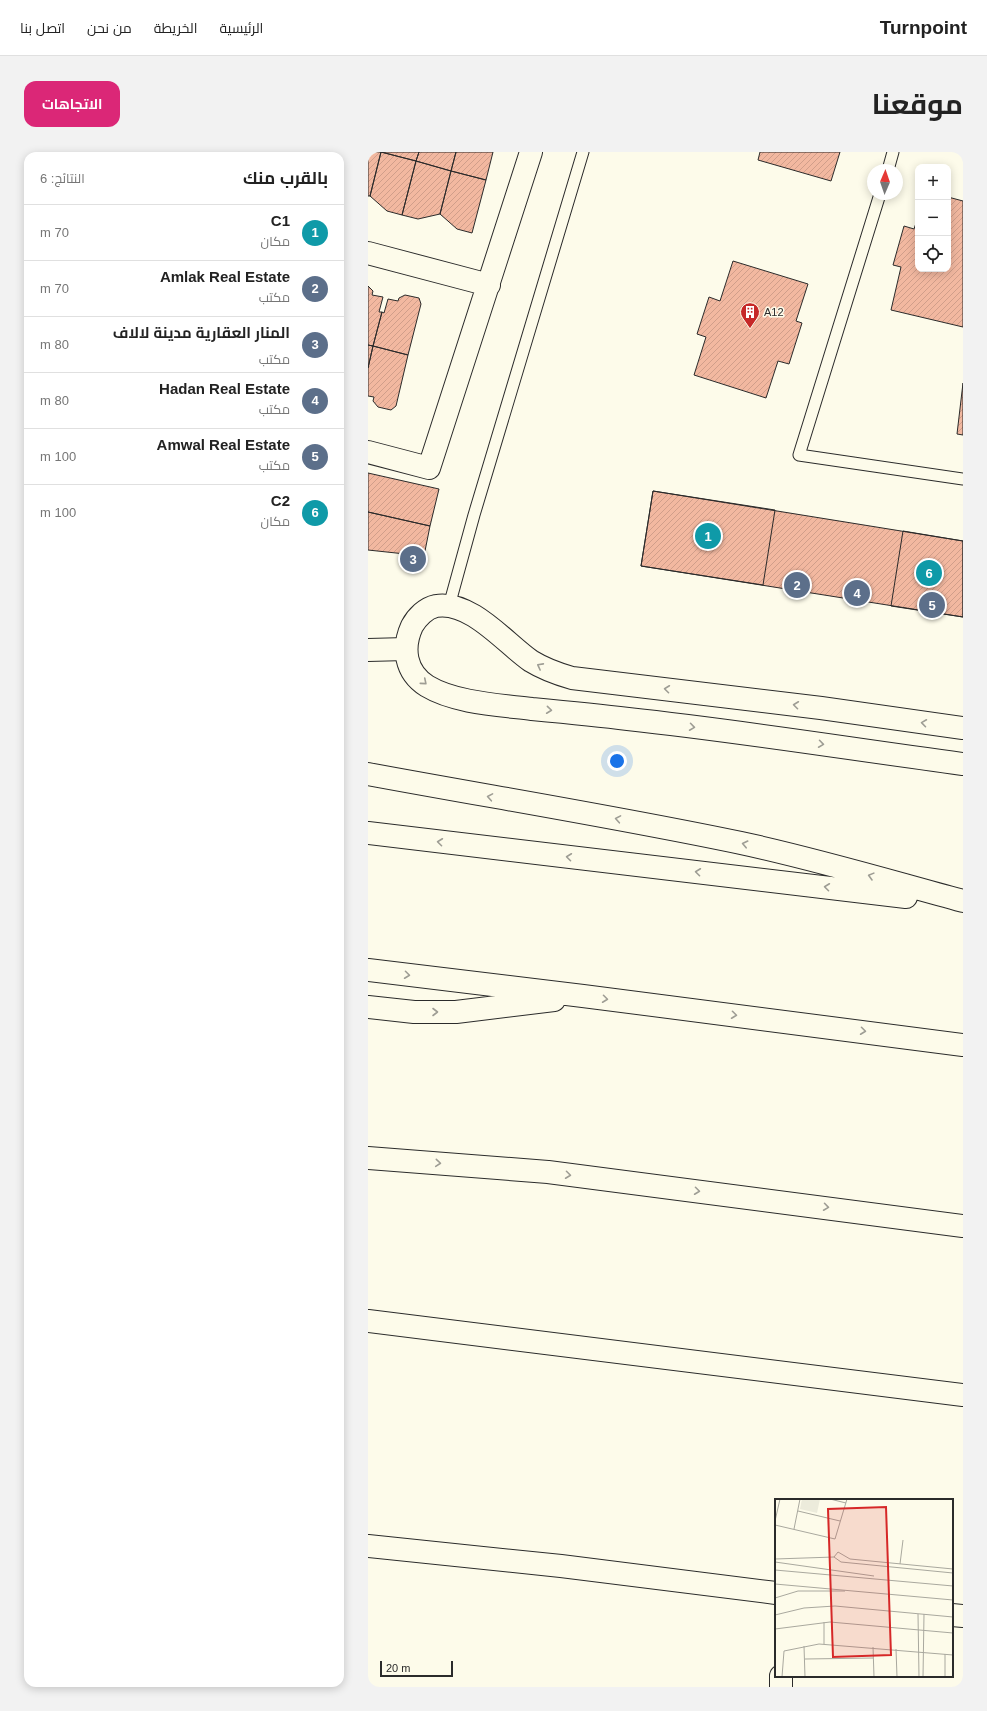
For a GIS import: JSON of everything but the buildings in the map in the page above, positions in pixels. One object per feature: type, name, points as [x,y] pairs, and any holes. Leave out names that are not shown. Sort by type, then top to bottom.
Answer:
[{"type":"main road","points":[[368,452],[429,468],[531,152]]},
{"type":"main road","points":[[368,253],[489,285]]},
{"type":"main road","points":[[963,728],[813,707],[572,678],[545,669],[533,662],[472,614],[449,606],[436,606],[426,611],[416,619],[409,634],[406,649],[407,662],[414,674],[426,685],[440,692],[463,699],[504,706],[630,719],[963,764]]},
{"type":"main road","points":[[368,650],[406,649]]},
{"type":"main road","points":[[368,774],[642,823],[742,844],[846,869],[963,902]]},
{"type":"main road","points":[[368,833],[963,902]]},
{"type":"main road","points":[[368,970],[963,1045]]},
{"type":"main road","points":[[368,1007],[414,1012],[456,1012],[583,996]]},
{"type":"main road","points":[[368,1158],[548,1172],[963,1226]]},
{"type":"main road","points":[[368,1321],[963,1395]]},
{"type":"main road","points":[[368,1546],[554,1565],[775,1593]]},
{"type":"main road","points":[[953,1615],[963,1616]]},
{"type":"lane","points":[[449,606],[476,508],[583,152]]},
{"type":"lane","points":[[890,164],[893,152]]},
{"type":"lane","points":[[878,200],[799,455],[963,479]]},
{"type":"place","name":"A12","points":[[750,329]]},
{"type":"place","name":"C1","points":[[708,536]]},
{"type":"place","name":"المنار العقارية مدينة لالاف","points":[[413,559]]},
{"type":"place","name":"C2","points":[[929,573]]},
{"type":"place","name":"Amlak Real Estate","points":[[797,585]]},
{"type":"place","name":"Hadan Real Estate","points":[[857,593]]},
{"type":"place","name":"Amwal Real Estate","points":[[932,605]]}]
